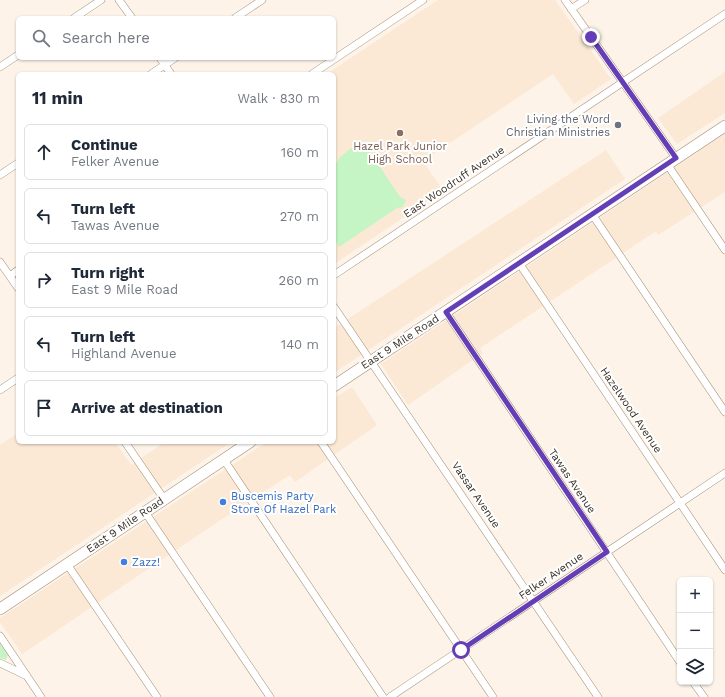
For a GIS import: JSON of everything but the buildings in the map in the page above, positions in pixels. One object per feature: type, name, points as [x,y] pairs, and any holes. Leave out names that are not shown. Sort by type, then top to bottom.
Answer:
[{"type":"main road","name":"East 9 Mile Road","points":[[336,385],[725,126]]},
{"type":"main road","name":"East 9 Mile Road","points":[[0,609],[247,444]]},
{"type":"street","points":[[77,16],[101,0]]},
{"type":"street","points":[[119,0],[131,16]]},
{"type":"street","points":[[238,16],[262,0]]},
{"type":"street","points":[[336,58],[423,0]]},
{"type":"street","points":[[565,0],[623,83],[725,250]]},
{"type":"street","points":[[571,10],[585,0]]},
{"type":"street","name":"East Woodruff Avenue","points":[[336,274],[725,14]]},
{"type":"street","points":[[0,67],[16,56]]},
{"type":"street","points":[[161,60],[170,72]]},
{"type":"street","points":[[154,72],[172,60]]},
{"type":"street","points":[[315,72],[333,60]]},
{"type":"street","points":[[0,174],[16,163]]},
{"type":"street","points":[[592,214],[725,412]]},
{"type":"street","points":[[0,262],[16,285]]},
{"type":"street","name":"Hazelwood Avenue","points":[[519,263],[725,570]]},
{"type":"street","points":[[10,276],[16,272]]},
{"type":"street","name":"Vassar Avenue","points":[[336,310],[598,697]]},
{"type":"street","name":"Tawas Avenue","points":[[446,312],[677,657]]},
{"type":"street","points":[[0,390],[16,379]]},
{"type":"street","points":[[126,444],[164,499]]},
{"type":"street","points":[[322,444],[493,697]]},
{"type":"street","points":[[224,460],[384,697]]},
{"type":"street","name":"Felker Avenue","points":[[390,697],[725,474]]},
{"type":"street","points":[[145,512],[270,697]]},
{"type":"street","points":[[67,564],[157,697]]},
{"type":"street","points":[[0,636],[42,697]]},
{"type":"street","points":[[0,663],[27,676]]},
{"type":"street","points":[[696,685],[704,697]]},
{"type":"shaded area","name":"Hazel Park Junior High School","points":[[438,0],[555,0],[611,79],[574,104],[553,74],[423,161],[443,191],[336,263],[336,72],[330,72]]},
{"type":"shaded area","points":[[725,72],[725,113],[677,144],[658,118]]},
{"type":"shaded area","points":[[725,134],[725,192],[658,235],[656,231],[480,348],[483,353],[408,405],[381,364]]},
{"type":"shaded area","points":[[606,150],[625,179],[336,372],[336,327]]},
{"type":"shaded area","points":[[352,387],[377,425],[295,482],[290,475],[243,505],[22,654],[0,622],[0,618],[264,444],[336,444],[336,397]]},
{"type":"shaded area","points":[[16,434],[16,444],[116,444],[131,465],[162,444],[228,444],[0,596],[0,445]]},
{"type":"green space","points":[[362,140],[400,197],[406,200],[403,207],[397,208],[339,247],[336,242],[336,164],[340,157]]},
{"type":"green space","points":[[0,644],[8,655],[6,660],[0,658]]},
{"type":"place","name":"Living the Word Christian Ministries","points":[[618,125]]},
{"type":"place","name":"Hazel Park Junior High School","points":[[400,133]]},
{"type":"place","name":"Buscemis Party Store Of Hazel Park","points":[[223,502]]},
{"type":"place","name":"Zazz!","points":[[124,562]]},
{"type":"route","points":[[461,650],[607,552],[446,312],[676,158],[591,37]]}]
